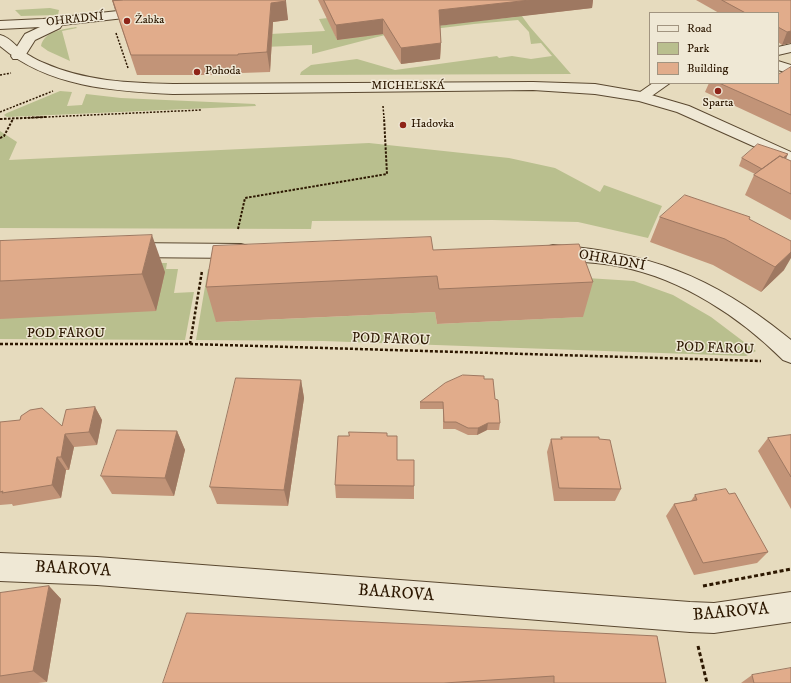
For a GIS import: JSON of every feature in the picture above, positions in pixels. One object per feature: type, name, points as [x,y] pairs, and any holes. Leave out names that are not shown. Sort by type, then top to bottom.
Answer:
[{"type":"street","name":"OHRADNÍ","points":[[0,25],[65,21],[158,10]]},
{"type":"street","points":[[18,56],[30,37],[65,21]]},
{"type":"street","name":"MICHELSKÁ","points":[[0,39],[18,56],[36,66],[79,80],[141,88],[550,87],[595,89],[641,97],[683,109],[791,158]]},
{"type":"street","points":[[779,51],[791,48]]},
{"type":"street","points":[[779,65],[791,70]]},
{"type":"street","points":[[641,97],[661,84]]},
{"type":"street","points":[[111,250],[256,251]]},
{"type":"street","name":"OHRADNÍ","points":[[538,251],[596,255],[658,269],[713,296],[778,340],[791,354]]},
{"type":"street","name":"BAAROVA","points":[[0,567],[97,571],[690,617],[714,618],[791,607]]},
{"type":"path","points":[[114,27],[129,70]]},
{"type":"path","points":[[0,75],[12,73]]},
{"type":"path","points":[[0,112],[35,100],[59,88]]},
{"type":"path","points":[[237,236],[245,198],[387,174],[382,102]]},
{"type":"path","points":[[0,119],[204,110]]},
{"type":"path","points":[[0,138],[4,136],[13,119]]},
{"type":"path","points":[[190,344],[197,297]]},
{"type":"path","name":"POD FAROU","points":[[0,344],[190,344],[765,361]]},
{"type":"path","points":[[696,587],[791,569]]},
{"type":"path","points":[[690,617],[707,683]]},
{"type":"green space","points":[[50,8],[59,10],[58,15],[21,16],[15,10]]},
{"type":"green space","points":[[516,8],[530,27],[571,74],[300,75],[301,72],[311,65],[357,59],[395,70],[497,56],[499,58],[512,56],[531,59],[552,56],[541,43],[531,44],[529,32],[518,20],[385,35],[312,54],[312,45],[240,48],[234,36],[325,31],[319,19],[328,18],[337,40],[515,17]]},
{"type":"green space","points":[[77,28],[62,31],[70,61],[48,51],[41,46],[46,37],[50,34],[60,30]]},
{"type":"green space","points":[[60,91],[72,92],[67,106],[82,105],[86,94],[121,98],[255,104],[256,106],[7,117],[4,115]]},
{"type":"green space","points":[[0,131],[17,142],[9,160],[369,143],[509,158],[555,168],[600,192],[604,185],[662,206],[648,238],[578,222],[492,220],[312,221],[311,229],[0,228]]},
{"type":"green space","points":[[134,263],[167,263],[166,269],[178,269],[174,293],[194,292],[185,340],[0,339],[0,319]]},
{"type":"green space","points":[[208,269],[571,277],[634,281],[673,295],[711,317],[756,351],[746,356],[323,341],[196,340]],"holes":[[[222,282],[582,317],[437,324],[435,312],[217,322]]]},
{"type":"building","points":[[324,0],[530,0],[439,10],[441,43],[401,48],[383,19],[336,25]]},
{"type":"building","points":[[722,0],[791,0],[791,31],[787,32],[779,28],[779,12],[744,12]]},
{"type":"building","points":[[113,1],[286,1],[271,3],[267,52],[238,55],[131,55]]},
{"type":"building","points":[[791,67],[791,115],[721,84],[779,84],[779,74]]},
{"type":"building","points":[[758,144],[788,154],[783,158],[780,156],[762,169],[742,158]]},
{"type":"building","points":[[780,156],[791,161],[791,194],[754,175]]},
{"type":"building","points":[[685,195],[750,217],[749,219],[791,241],[791,252],[775,267],[725,239],[660,217]]},
{"type":"building","points":[[152,235],[142,274],[0,281],[0,241]]},
{"type":"building","points":[[431,237],[433,250],[579,244],[593,282],[439,289],[437,276],[206,287],[213,246]]},
{"type":"building","points":[[463,375],[484,376],[484,379],[493,379],[495,399],[498,400],[500,423],[488,423],[478,428],[468,428],[456,422],[444,422],[443,402],[420,402],[445,383]]},
{"type":"building","points":[[236,378],[301,380],[284,490],[210,487]]},
{"type":"building","points":[[95,407],[89,432],[65,434],[61,457],[57,457],[52,485],[2,493],[3,491],[0,492],[0,422],[20,420],[21,416],[30,410],[42,408],[62,426],[66,410]]},
{"type":"building","points":[[117,430],[177,431],[165,478],[101,476]]},
{"type":"building","points":[[349,432],[387,433],[387,436],[397,436],[397,460],[414,460],[414,486],[335,485],[338,436],[349,436]]},
{"type":"building","points":[[791,435],[791,477],[768,438]]},
{"type":"building","points":[[561,437],[599,437],[599,439],[610,440],[621,489],[559,488],[551,439],[562,439]]},
{"type":"building","points":[[726,489],[729,494],[735,493],[768,552],[703,563],[674,504],[697,500],[695,495]]},
{"type":"building","points":[[49,586],[33,671],[0,676],[0,593]]},
{"type":"building","points":[[187,613],[657,636],[666,683],[554,683],[554,676],[444,683],[163,683]]},
{"type":"building","points":[[791,668],[791,683],[754,683],[752,675]]},
{"type":"place","name":"Žabka","points":[[127,21]]},
{"type":"place","name":"Pohoda","points":[[197,72]]},
{"type":"place","name":"Sparta","points":[[718,91]]},
{"type":"place","name":"Hadovka","points":[[403,125]]}]
